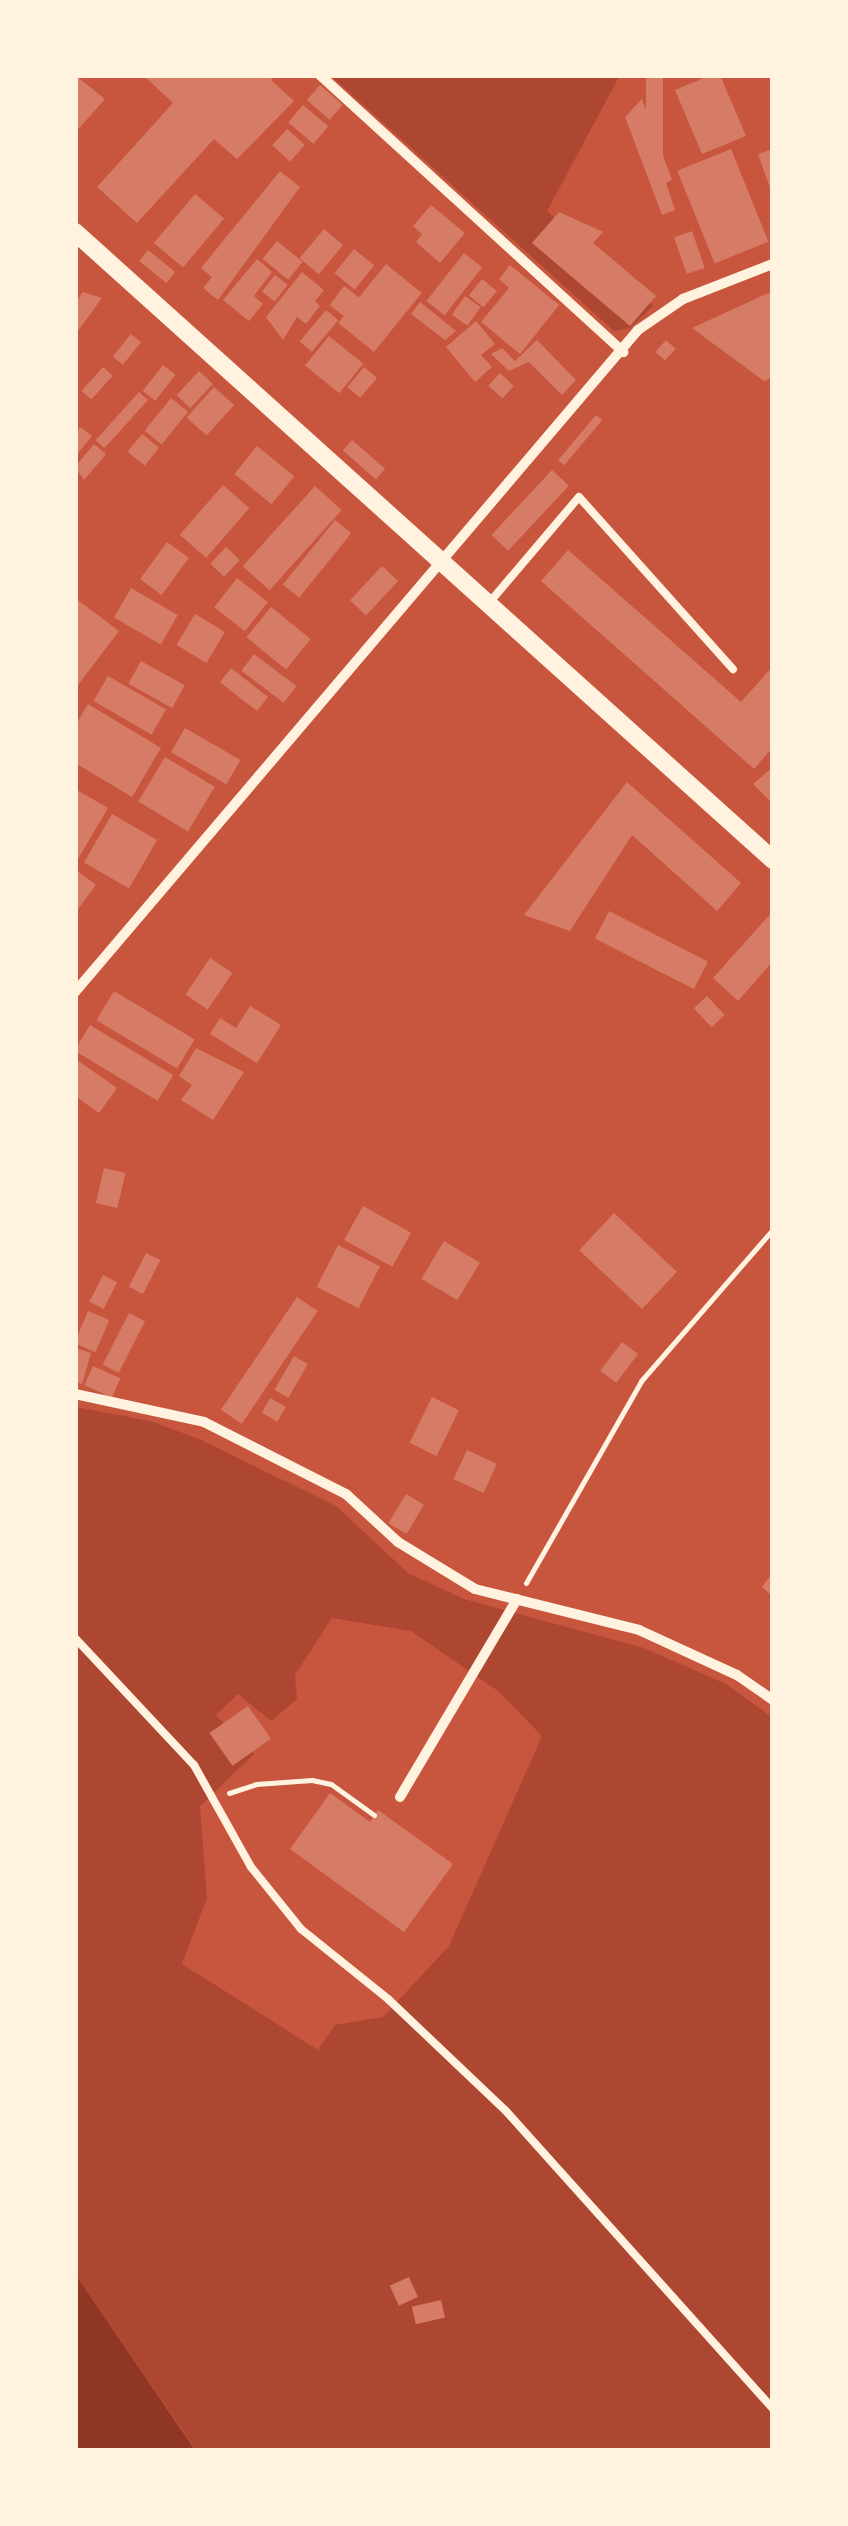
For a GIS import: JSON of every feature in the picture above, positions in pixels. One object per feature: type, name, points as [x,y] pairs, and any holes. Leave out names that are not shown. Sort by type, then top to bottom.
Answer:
[{"type":"street","points":[[320,75],[623,352]]},
{"type":"street","points":[[75,232],[773,860]]},
{"type":"street","points":[[75,992],[445,562],[638,330],[683,299],[773,264]]},
{"type":"street","points":[[75,1394],[204,1422],[346,1494],[441,1572],[475,1589],[639,1630],[738,1675],[773,1700]]},
{"type":"street","points":[[400,1797],[518,1599]]},
{"type":"lane","points":[[489,603],[579,497],[734,669]]},
{"type":"lane","points":[[75,1638],[194,1765],[251,1868],[301,1929],[388,1999],[505,2110],[773,2409]]},
{"type":"path","points":[[518,1599],[641,1382],[773,1228]]},
{"type":"path","points":[[212,1799],[256,1784],[312,1780],[332,1784],[374,1816]]},
{"type":"shaded area","points":[[330,75],[620,75],[547,211],[653,306],[630,328],[614,331]]},
{"type":"shaded area","points":[[75,1407],[150,1421],[199,1439],[336,1506],[408,1573],[464,1599],[644,1648],[726,1684],[773,1718],[773,2451],[197,2451],[75,2274]],"holes":[[[332,1618],[411,1631],[498,1691],[542,1736],[449,1946],[383,2017],[335,2025],[318,2050],[182,1964],[207,1898],[200,1806],[254,1754],[216,1715],[238,1694],[271,1721],[297,1699],[295,1675]]]},
{"type":"shaded area","points":[[75,2274],[193,2447],[196,2451],[75,2451]]},
{"type":"building","points":[[75,75],[105,99],[75,133]]},
{"type":"building","points":[[143,75],[277,75],[271,80],[294,101],[237,159],[214,139],[137,223],[97,187],[173,103]]},
{"type":"building","points":[[646,75],[663,75],[663,167],[646,167]]},
{"type":"building","points":[[720,75],[746,136],[702,154],[675,90]]},
{"type":"building","points":[[320,85],[343,105],[330,120],[307,100]]},
{"type":"building","points":[[642,99],[672,180],[666,183],[675,210],[662,215],[625,117]]},
{"type":"building","points":[[303,105],[328,126],[313,144],[288,123]]},
{"type":"building","points":[[287,129],[305,145],[290,161],[272,145]]},
{"type":"building","points":[[731,149],[768,242],[715,263],[677,171]]},
{"type":"building","points":[[773,149],[773,196],[758,154]]},
{"type":"building","points":[[280,171],[300,187],[218,300],[203,288],[212,277],[201,268]]},
{"type":"building","points":[[195,194],[224,218],[183,267],[154,243]]},
{"type":"building","points":[[431,205],[465,233],[440,263],[416,242],[422,234],[413,226]]},
{"type":"building","points":[[559,212],[603,232],[593,243],[656,296],[630,326],[532,243]]},
{"type":"building","points":[[324,229],[343,245],[319,274],[300,258]]},
{"type":"building","points":[[692,231],[705,268],[687,274],[674,237]]},
{"type":"building","points":[[277,241],[303,262],[288,280],[263,259]]},
{"type":"building","points":[[354,249],[374,265],[355,289],[334,273]]},
{"type":"building","points":[[148,250],[175,272],[166,283],[139,261]]},
{"type":"building","points":[[464,253],[482,267],[445,315],[426,301]]},
{"type":"building","points":[[257,259],[272,272],[254,296],[263,304],[249,321],[223,300]]},
{"type":"building","points":[[386,264],[422,293],[374,352],[338,323]]},
{"type":"building","points":[[510,265],[559,305],[520,354],[481,322],[509,288],[499,279]]},
{"type":"building","points":[[302,272],[324,290],[315,301],[320,306],[306,324],[297,317],[283,340],[266,317]]},
{"type":"building","points":[[275,275],[288,285],[275,301],[262,292]]},
{"type":"building","points":[[482,279],[497,291],[484,307],[469,295]]},
{"type":"building","points":[[344,286],[360,298],[346,317],[330,305]]},
{"type":"building","points":[[773,291],[773,377],[764,381],[692,328]]},
{"type":"building","points":[[83,292],[102,298],[75,335],[75,303]]},
{"type":"building","points":[[465,296],[481,307],[467,326],[452,315]]},
{"type":"building","points":[[420,302],[456,331],[445,340],[411,314]]},
{"type":"building","points":[[326,310],[338,320],[312,352],[300,341]]},
{"type":"building","points":[[476,321],[495,344],[481,355],[492,367],[475,382],[446,347]]},
{"type":"building","points":[[131,334],[141,342],[123,365],[113,357]]},
{"type":"building","points":[[329,336],[363,364],[339,393],[305,366]]},
{"type":"building","points":[[537,340],[576,380],[562,395],[529,362],[509,371],[491,354],[502,348],[515,361]]},
{"type":"building","points":[[666,340],[676,349],[665,361],[655,352]]},
{"type":"building","points":[[163,365],[176,375],[155,401],[143,391]]},
{"type":"building","points":[[103,367],[113,376],[91,399],[82,391]]},
{"type":"building","points":[[364,367],[377,378],[360,398],[347,387]]},
{"type":"building","points":[[199,371],[213,384],[190,408],[176,395]]},
{"type":"building","points":[[500,373],[514,386],[502,398],[488,385]]},
{"type":"building","points":[[214,387],[234,405],[207,436],[187,417]]},
{"type":"building","points":[[139,392],[148,400],[104,448],[96,440]]},
{"type":"building","points":[[171,398],[188,412],[162,444],[145,431]]},
{"type":"building","points":[[596,415],[602,420],[564,465],[558,460]]},
{"type":"building","points":[[80,427],[92,436],[75,457],[75,434]]},
{"type":"building","points":[[142,434],[159,448],[145,466],[128,452]]},
{"type":"building","points":[[352,440],[385,469],[376,479],[343,451]]},
{"type":"building","points":[[94,444],[106,454],[84,480],[75,467]]},
{"type":"building","points":[[257,446],[294,476],[272,504],[234,474]]},
{"type":"building","points":[[552,470],[569,486],[508,551],[491,535]]},
{"type":"building","points":[[223,485],[249,508],[206,558],[180,535]]},
{"type":"building","points":[[315,486],[342,510],[269,590],[243,566]]},
{"type":"building","points":[[335,520],[351,533],[299,598],[283,585]]},
{"type":"building","points":[[167,542],[189,558],[162,595],[140,579]]},
{"type":"building","points":[[226,547],[240,560],[224,577],[210,564]]},
{"type":"building","points":[[568,550],[741,702],[773,666],[773,747],[754,769],[541,581]]},
{"type":"building","points":[[382,566],[398,581],[366,615],[350,600]]},
{"type":"building","points":[[237,578],[268,602],[245,631],[214,607]]},
{"type":"building","points":[[131,588],[178,615],[161,644],[114,617]]},
{"type":"building","points":[[75,598],[119,631],[75,689]]},
{"type":"building","points":[[271,607],[311,639],[286,669],[246,637]]},
{"type":"building","points":[[195,614],[225,632],[206,663],[176,645]]},
{"type":"building","points":[[254,654],[296,686],[284,703],[241,671]]},
{"type":"building","points":[[141,661],[185,685],[172,708],[128,684]]},
{"type":"building","points":[[231,668],[268,697],[257,711],[220,682]]},
{"type":"building","points":[[108,676],[166,710],[152,735],[94,701]]},
{"type":"building","points":[[88,704],[161,748],[132,797],[75,763],[75,726]]},
{"type":"building","points":[[185,728],[240,760],[226,784],[171,752]]},
{"type":"building","points":[[165,757],[215,787],[188,831],[138,802]]},
{"type":"building","points":[[773,767],[773,804],[753,784]]},
{"type":"building","points":[[627,782],[741,883],[717,911],[632,835],[570,931],[524,915]]},
{"type":"building","points":[[75,789],[108,808],[75,864]]},
{"type":"building","points":[[112,814],[157,840],[129,888],[84,862]]},
{"type":"building","points":[[75,869],[96,885],[75,913]]},
{"type":"building","points":[[609,911],[708,961],[694,989],[595,939]]},
{"type":"building","points":[[773,911],[773,961],[738,1001],[713,978]]},
{"type":"building","points":[[210,958],[232,973],[208,1010],[185,994]]},
{"type":"building","points":[[114,991],[195,1039],[177,1069],[96,1020]]},
{"type":"building","points":[[707,996],[725,1015],[712,1027],[694,1008]]},
{"type":"building","points":[[250,1006],[281,1025],[257,1063],[210,1034],[220,1018],[236,1028]]},
{"type":"building","points":[[90,1025],[173,1075],[158,1101],[75,1051]]},
{"type":"building","points":[[196,1048],[244,1072],[213,1120],[181,1100],[192,1085],[179,1076]]},
{"type":"building","points":[[77,1060],[117,1088],[99,1113],[75,1096]]},
{"type":"building","points":[[104,1168],[125,1173],[117,1208],[96,1203]]},
{"type":"building","points":[[363,1206],[411,1233],[392,1267],[344,1240]]},
{"type":"building","points":[[614,1213],[677,1272],[642,1309],[579,1250]]},
{"type":"building","points":[[444,1241],[480,1263],[457,1300],[421,1279]]},
{"type":"building","points":[[338,1245],[380,1266],[359,1308],[317,1287]]},
{"type":"building","points":[[146,1253],[160,1260],[143,1294],[129,1287]]},
{"type":"building","points":[[103,1275],[117,1282],[104,1309],[89,1302]]},
{"type":"building","points":[[297,1297],[318,1311],[242,1424],[221,1410]]},
{"type":"building","points":[[88,1311],[109,1320],[95,1352],[75,1344]]},
{"type":"building","points":[[129,1313],[145,1321],[119,1373],[103,1365]]},
{"type":"building","points":[[622,1342],[638,1354],[616,1383],[600,1371]]},
{"type":"building","points":[[75,1348],[91,1353],[82,1384],[75,1382]]},
{"type":"building","points":[[294,1356],[308,1364],[288,1398],[274,1390]]},
{"type":"building","points":[[93,1366],[120,1378],[112,1397],[84,1385]]},
{"type":"building","points":[[432,1397],[459,1410],[437,1456],[410,1443]]},
{"type":"building","points":[[270,1398],[286,1407],[278,1422],[262,1413]]},
{"type":"building","points":[[467,1450],[497,1464],[483,1493],[453,1479]]},
{"type":"building","points":[[406,1494],[424,1505],[406,1534],[388,1523]]},
{"type":"building","points":[[773,1572],[773,1597],[762,1587]]},
{"type":"building","points":[[248,1706],[271,1739],[232,1766],[209,1733]]},
{"type":"building","points":[[330,1793],[370,1822],[378,1810],[453,1864],[404,1932],[290,1849]]},
{"type":"building","points":[[409,2277],[418,2297],[399,2306],[390,2286]]},
{"type":"building","points":[[441,2300],[445,2318],[416,2324],[412,2307]]}]
